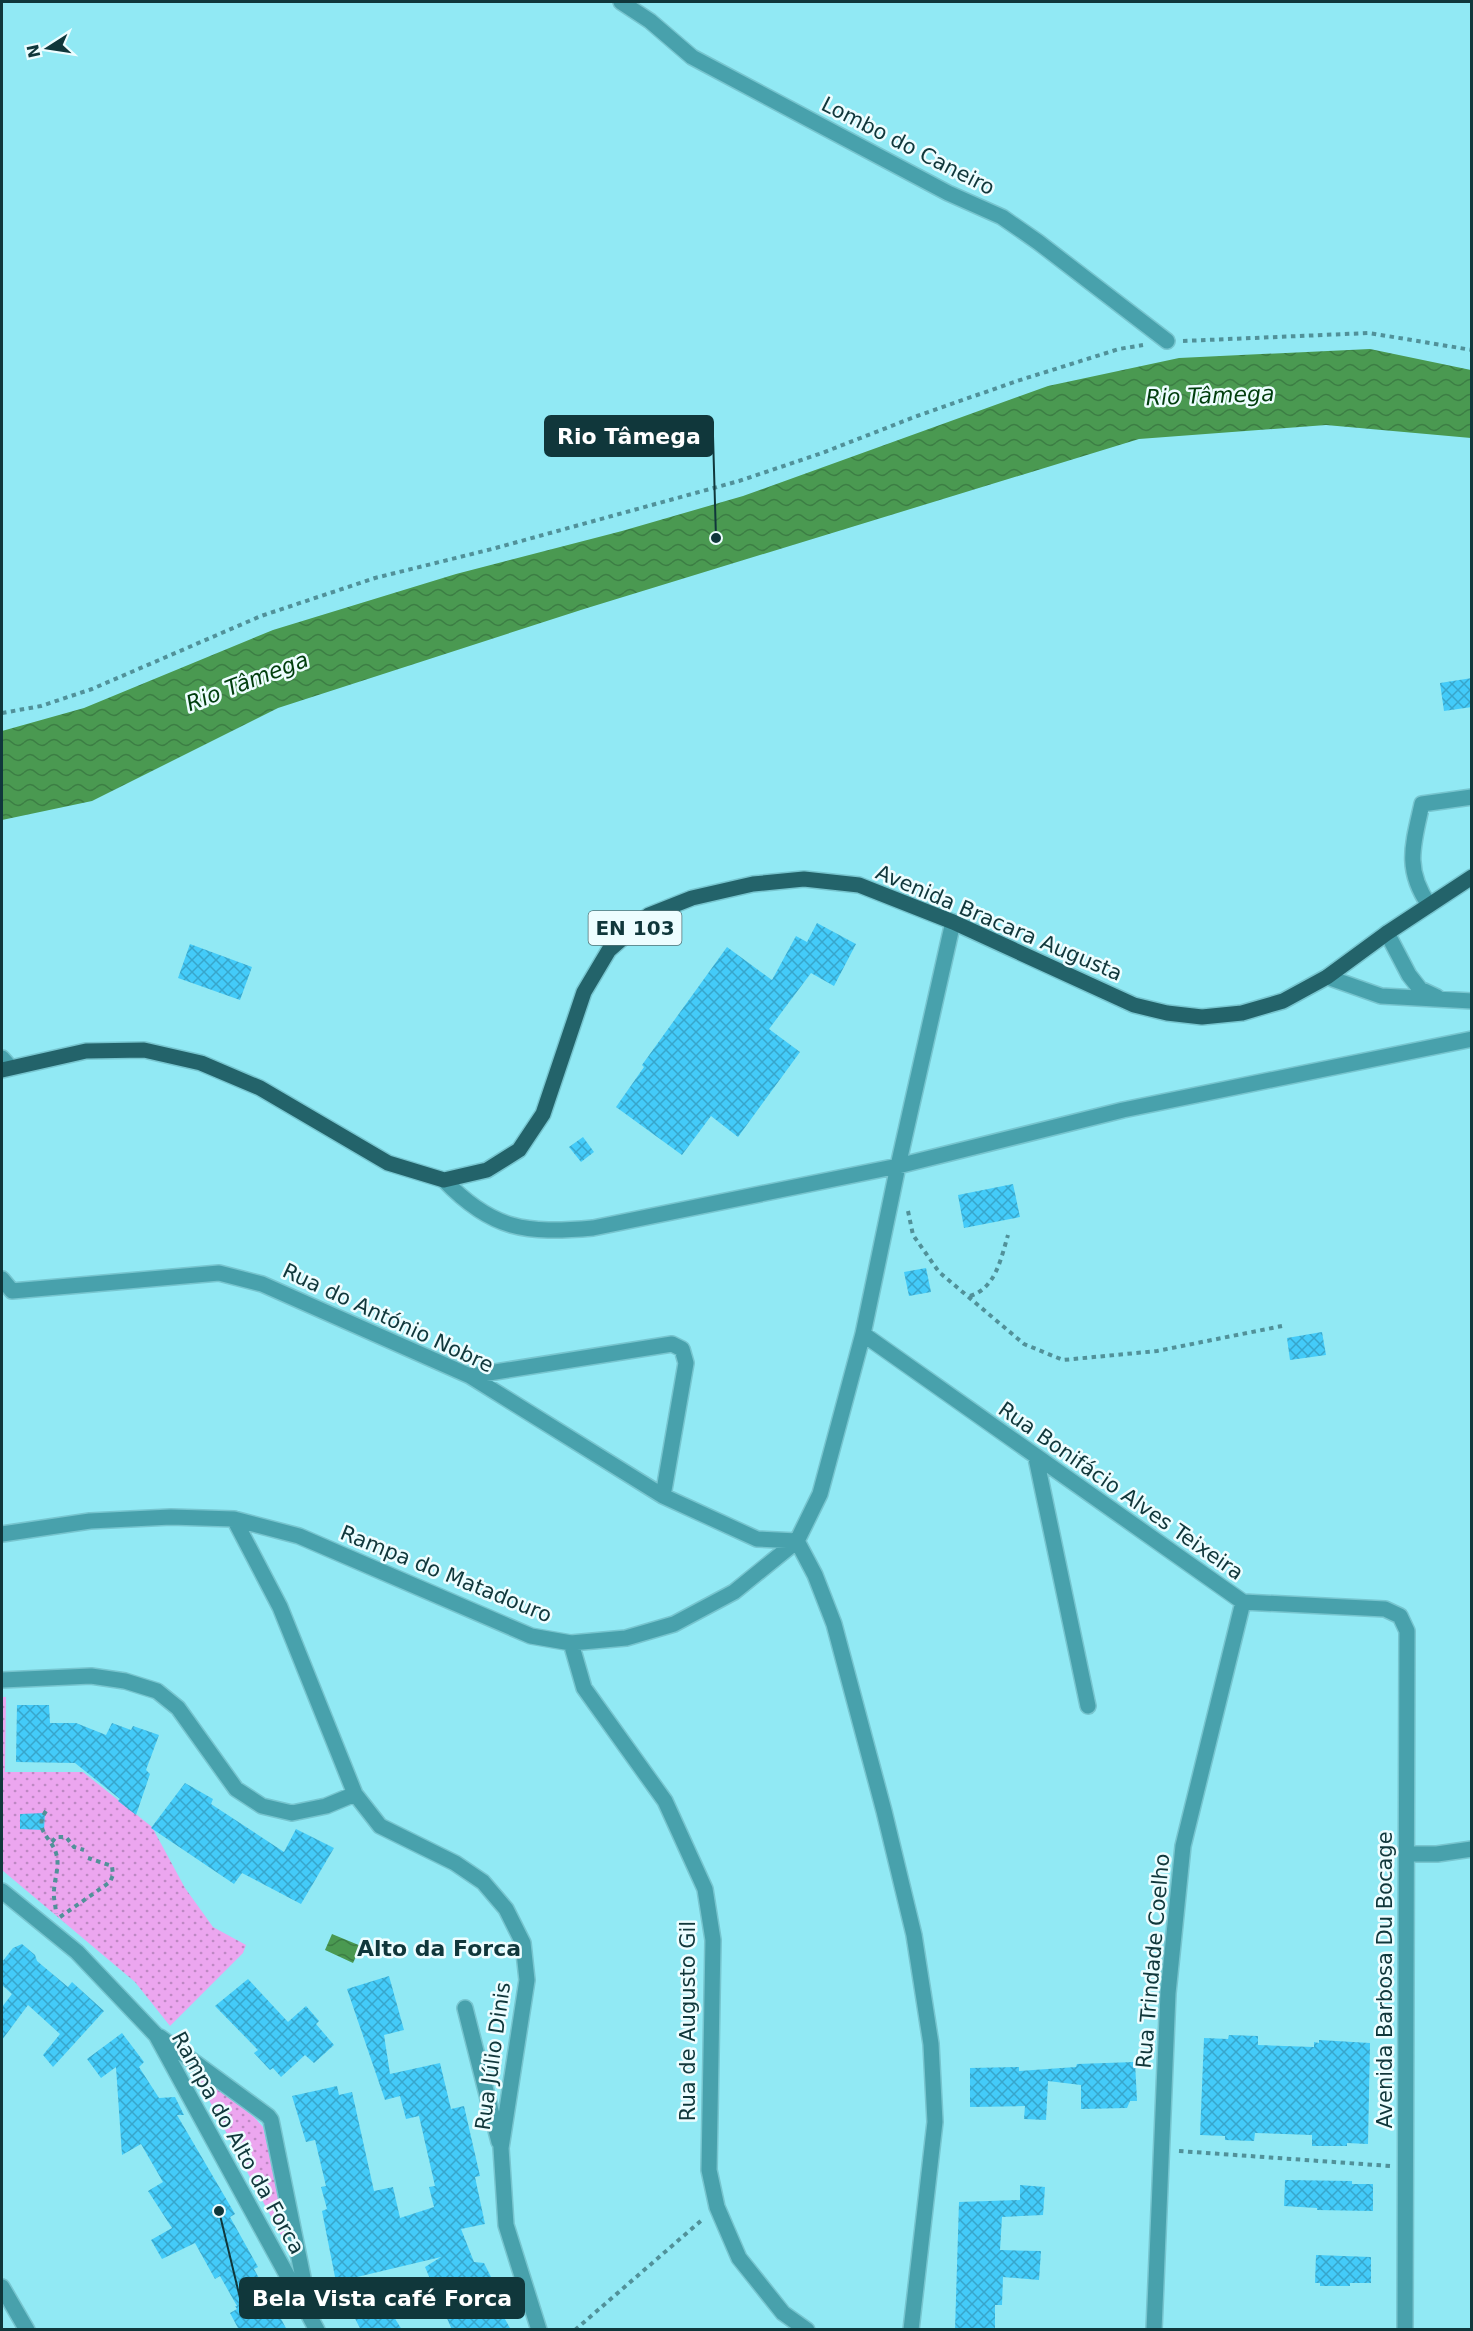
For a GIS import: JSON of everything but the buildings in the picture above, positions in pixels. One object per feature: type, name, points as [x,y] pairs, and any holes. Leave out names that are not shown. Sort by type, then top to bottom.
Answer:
[{"type":"main road","name":"EN 103","points":[[1388,933],[1472,877]]},
{"type":"main road","name":"Avenida Bracara Augusta","points":[[4,1065],[86,1051],[144,1050],[201,1063],[260,1088],[387,1163],[444,1180],[487,1170],[519,1150],[543,1114],[584,992],[609,950],[650,915],[692,897],[753,884],[804,879],[859,885],[953,922],[1134,1005],[1167,1013],[1202,1017],[1242,1013],[1283,1001],[1327,977],[1388,933]]},
{"type":"street","name":"Lombo do Caneiro","points":[[621,2],[650,21],[692,57],[948,192],[1002,217],[1167,341]]},
{"type":"street","points":[[1429,905],[1419,891],[1411,853],[1422,804],[1472,797]]},
{"type":"street","name":"Rampa do Matadouro","points":[[2,1534],[90,1521],[171,1517],[234,1520],[262,1525],[299,1536],[531,1636],[571,1643],[626,1638],[674,1624],[734,1592],[796,1541],[820,1494],[863,1334],[953,922]]},
{"type":"street","points":[[1388,933],[1408,975],[1420,988],[1442,1000]]},
{"type":"street","points":[[1327,977],[1380,996],[1472,1001]]},
{"type":"street","points":[[444,1180],[467,1203],[490,1218],[511,1226],[562,1230],[619,1224],[898,1166],[1113,1113],[1472,1038]]},
{"type":"street","name":"Rua do António Nobre","points":[[2,1279],[12,1291],[219,1273],[262,1284],[470,1376],[663,1496],[757,1539],[796,1541]]},
{"type":"street","name":"Rua Bonifácio Alves Teixeira","points":[[863,1334],[1243,1602],[1385,1609],[1400,1616],[1407,1631]]},
{"type":"street","points":[[470,1376],[672,1344],[682,1349],[686,1363],[663,1496]]},
{"type":"street","points":[[1036,1458],[1088,1706]]},
{"type":"street","name":"Rua Júlio Dinis","points":[[234,1520],[280,1607],[355,1794],[380,1826],[455,1863],[483,1882],[506,1909],[523,1943],[527,1980],[501,2148],[506,2225],[539,2330]]},
{"type":"street","points":[[796,1541],[815,1575],[834,1624],[914,1935],[931,2044],[935,2122],[911,2330]]},
{"type":"street","name":"Rua Trindade Coelho","points":[[1154,2330],[1168,1993],[1183,1846],[1243,1602]]},
{"type":"street","name":"Avenida Barbosa Du Bocage","points":[[1405,2330],[1407,1631]]},
{"type":"street","name":"Rua de Augusto Gil","points":[[571,1643],[584,1688],[665,1801],[705,1889],[713,1940],[709,2170],[717,2207],[739,2258],[783,2313],[807,2330]]},
{"type":"street","points":[[2,1680],[91,1677],[125,1681],[157,1691],[178,1708],[236,1789],[262,1806],[292,1813],[326,1806],[355,1794]]},
{"type":"street","points":[[1406,1854],[1437,1854],[1472,1849]]},
{"type":"street","name":"Rampa do Alto da Forca","points":[[2,1891],[77,1952],[156,2035],[314,2326]]},
{"type":"street","points":[[465,2008],[501,2148]]},
{"type":"street","points":[[156,2035],[271,2120],[314,2326]]},
{"type":"street","points":[[2,2287],[27,2330]]},
{"type":"path","points":[[2,713],[41,706],[92,689],[261,616],[375,578],[503,546],[739,481],[1017,381],[1119,349],[1167,341],[1369,333],[1472,350]]},
{"type":"path","points":[[905,1201],[913,1235],[939,1272],[1024,1344],[1063,1360],[1157,1351],[1282,1326]]},
{"type":"path","points":[[969,1297],[982,1293],[997,1270],[1008,1235]]},
{"type":"path","points":[[46,1811],[42,1818],[43,1830],[46,1838],[52,1842],[58,1867],[54,1888],[56,1918],[75,1908],[110,1882],[113,1875],[112,1866],[88,1858]]},
{"type":"path","points":[[52,1842],[56,1837],[66,1837],[74,1847],[84,1850]]},
{"type":"path","points":[[1161,2150],[1405,2167]]},
{"type":"path","points":[[575,2330],[717,2207]]},
{"type":"shaded area","points":[[2,1697],[6,1697],[5,1772],[83,1772],[152,1827],[185,1888],[213,1927],[246,1945],[243,1953],[170,2026],[135,1982],[2,1870]]},
{"type":"shaded area","points":[[192,2068],[253,2116],[263,2127],[293,2258]]},
{"type":"water","points":[[1370,349],[1471,370],[1471,438],[1326,425],[1139,439],[584,609],[278,708],[92,801],[2,820],[2,731],[84,708],[273,630],[456,574],[622,531],[743,496],[1048,386],[1179,358]]},
{"type":"water","points":[[332,1934],[361,1946],[353,1963],[325,1950]]},
{"type":"place","name":"Rio Tâmega","points":[[716,538]]},
{"type":"place","name":"Bela Vista café Forca","points":[[219,2211]]},
{"type":"district","name":"Alto da Forca","points":[[439,1948]]}]
